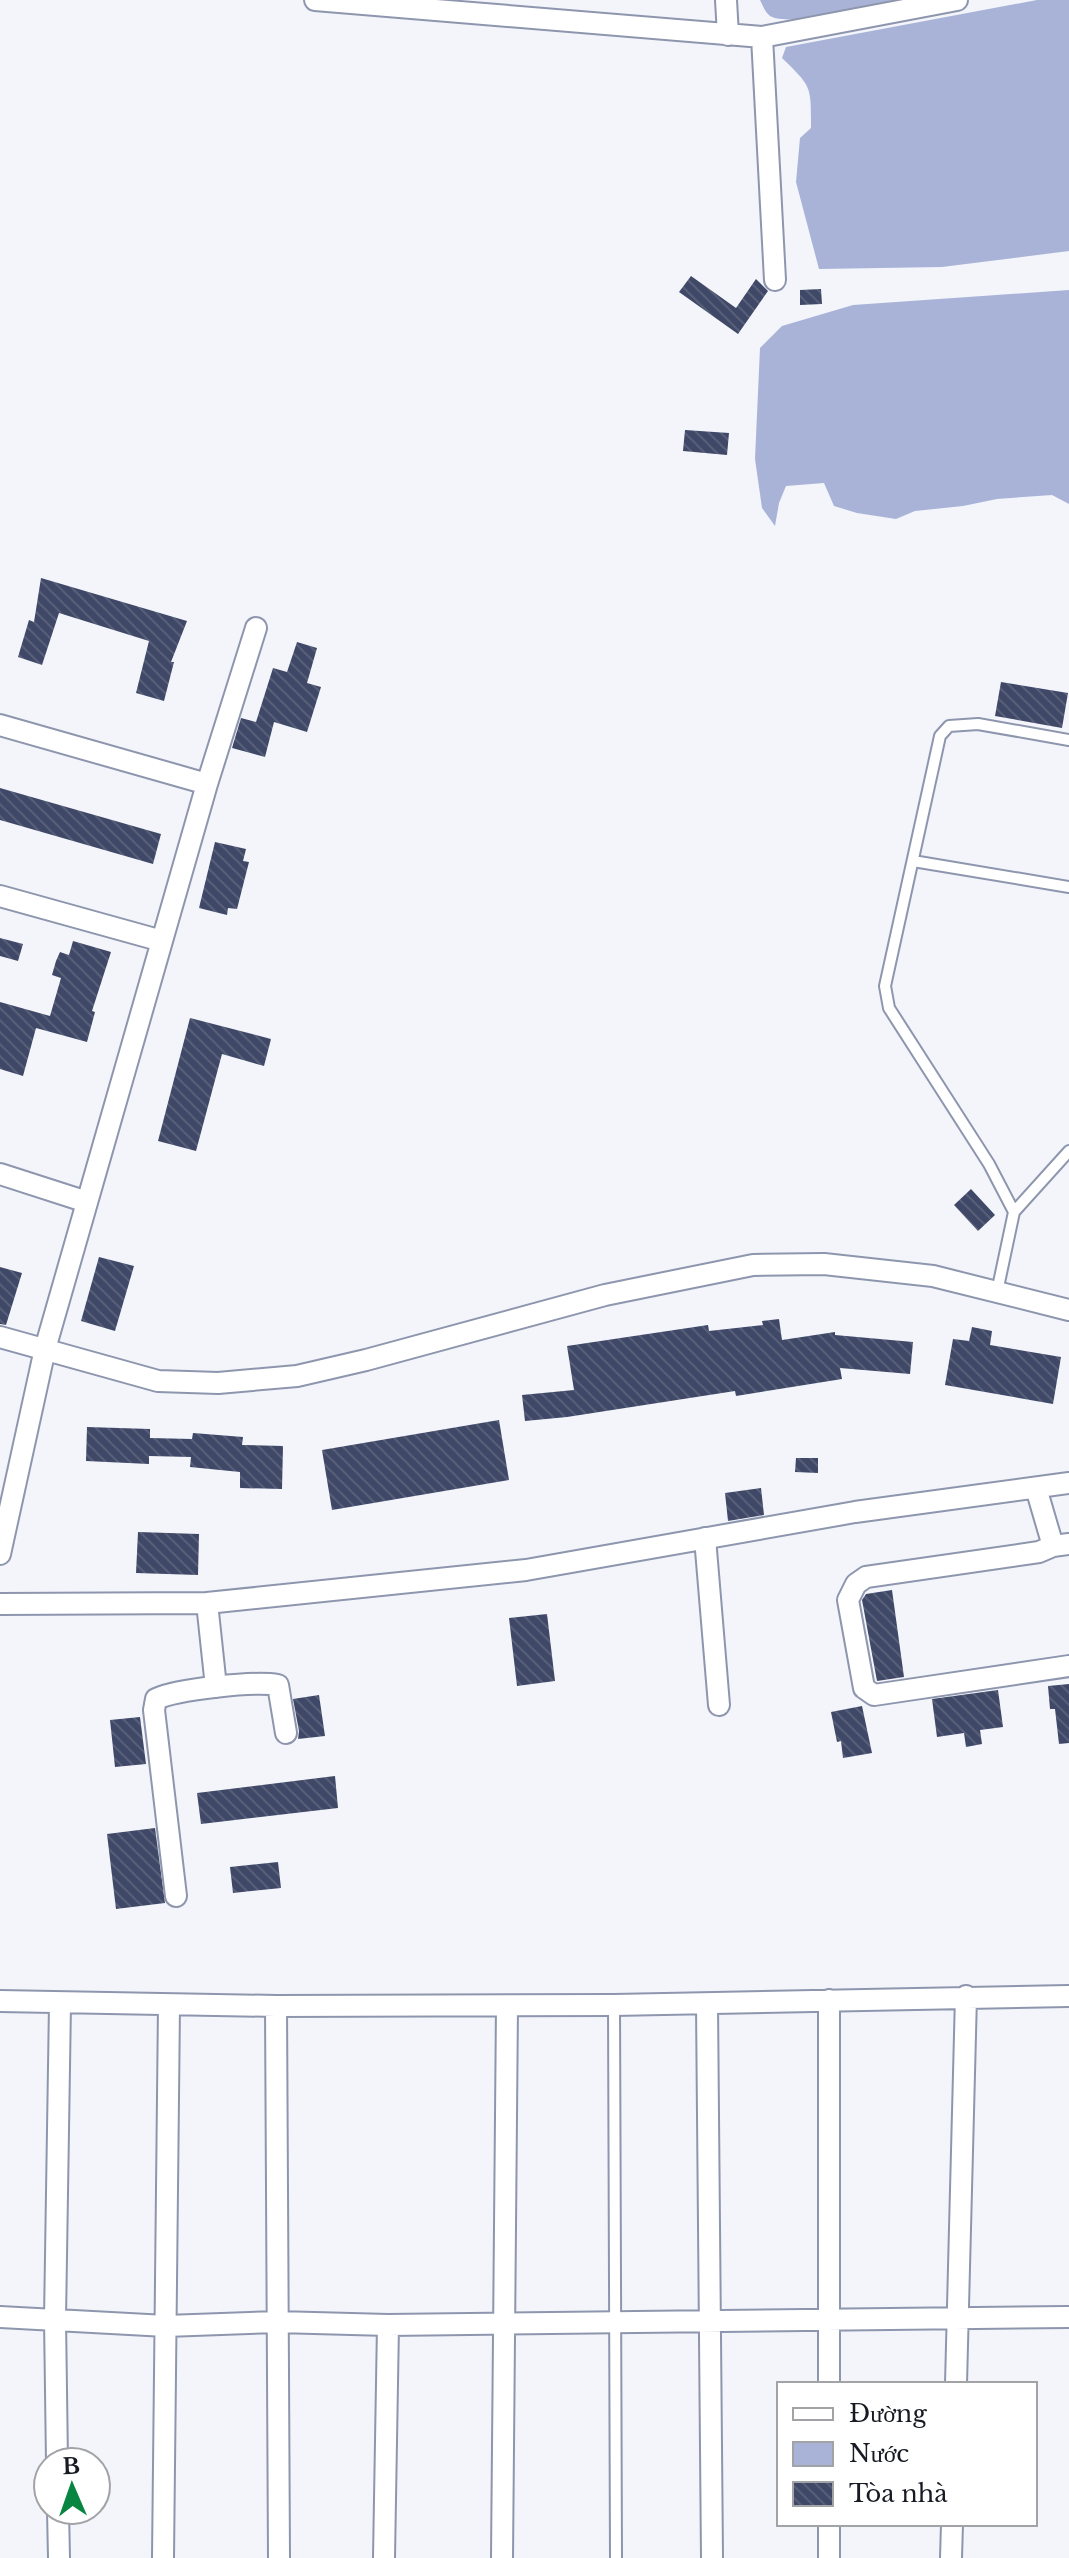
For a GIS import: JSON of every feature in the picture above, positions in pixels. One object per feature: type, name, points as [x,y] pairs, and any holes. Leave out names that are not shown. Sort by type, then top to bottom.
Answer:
[{"type":"street","points":[[315,0],[762,37],[957,0]]},
{"type":"street","points":[[726,0],[728,35]]},
{"type":"street","points":[[762,37],[775,280]]},
{"type":"street","points":[[0,1554],[45,1349],[207,784],[256,628]]},
{"type":"street","points":[[0,725],[207,784]]},
{"type":"street","points":[[0,896],[162,941]]},
{"type":"street","points":[[0,1174],[87,1202]]},
{"type":"street","points":[[0,1337],[158,1381],[218,1383],[297,1376],[605,1295],[753,1265],[824,1264],[933,1276],[1069,1310]]},
{"type":"street","points":[[0,1604],[207,1603],[526,1570],[855,1512],[1069,1483]]},
{"type":"street","points":[[1036,1488],[1061,1545],[1039,1552],[866,1577],[856,1584],[848,1600],[864,1688],[874,1695],[1069,1666]]},
{"type":"street","points":[[705,1538],[719,1705]]},
{"type":"street","points":[[207,1603],[216,1687]]},
{"type":"street","points":[[176,1896],[154,1710],[156,1699],[216,1687],[278,1685],[286,1733]]},
{"type":"street","points":[[956,2382],[966,1996]]},
{"type":"street","points":[[0,2001],[60,2004],[507,2006],[1069,1996]]},
{"type":"street","points":[[829,2000],[829,2382]]},
{"type":"street","points":[[57,2446],[55,2319],[60,2004]]},
{"type":"street","points":[[707,2004],[712,2558]]},
{"type":"street","points":[[163,2558],[169,2005]]},
{"type":"street","points":[[276,2006],[279,2558]]},
{"type":"street","points":[[502,2558],[507,2006]]},
{"type":"street","points":[[0,2317],[166,2326],[277,2322],[388,2325],[1069,2317]]},
{"type":"street","points":[[384,2558],[388,2325]]},
{"type":"street","points":[[58,2526],[59,2558]]},
{"type":"street","points":[[829,2526],[829,2558]]},
{"type":"street","points":[[951,2558],[952,2526]]},
{"type":"lane","points":[[1014,1212],[989,1164],[889,1008],[885,986],[940,736],[949,726],[978,724],[1069,740]]},
{"type":"lane","points":[[913,861],[1069,887]]},
{"type":"lane","points":[[997,1292],[1014,1212],[1069,1151]]},
{"type":"lane","points":[[614,2005],[616,2558]]},
{"type":"water","points":[[760,0],[897,0],[832,14],[780,19],[770,16]]},
{"type":"water","points":[[1037,0],[1069,0],[1069,251],[942,267],[819,269],[796,182],[800,138],[811,128],[810,95],[799,75],[782,58],[786,47]]},
{"type":"water","points":[[1069,290],[1069,504],[1052,495],[997,499],[915,511],[896,519],[834,506],[824,483],[786,486],[775,526],[762,508],[755,459],[760,348],[782,326],[853,305]]},
{"type":"building","points":[[691,276],[736,308],[756,279],[768,291],[738,334],[679,292]]},
{"type":"building","points":[[821,289],[822,304],[800,305],[800,290]]},
{"type":"building","points":[[685,430],[729,433],[727,455],[683,451]]},
{"type":"building","points":[[41,578],[187,621],[171,662],[174,662],[164,701],[136,693],[149,641],[59,613],[42,665],[18,657],[29,620],[34,622]]},
{"type":"building","points":[[297,642],[317,648],[307,683],[321,687],[307,732],[274,722],[265,757],[232,748],[241,718],[256,722],[273,668],[287,672]]},
{"type":"building","points":[[1001,682],[1068,693],[1062,728],[995,716]]},
{"type":"building","points":[[0,788],[161,834],[153,864],[0,820]]},
{"type":"building","points":[[215,842],[246,849],[243,861],[249,862],[237,909],[228,908],[227,915],[199,908]]},
{"type":"building","points":[[0,938],[23,944],[18,961],[0,956]]},
{"type":"building","points":[[73,941],[111,952],[92,1011],[95,1012],[87,1042],[36,1028],[23,1076],[0,1069],[0,1002],[50,1016],[61,978],[52,975],[56,961],[60,952],[69,955]]},
{"type":"building","points":[[190,1018],[271,1039],[264,1066],[222,1054],[196,1151],[158,1141]]},
{"type":"building","points":[[971,1189],[995,1215],[978,1231],[954,1205]]},
{"type":"building","points":[[99,1257],[134,1266],[115,1331],[81,1321]]},
{"type":"building","points":[[0,1267],[22,1273],[6,1325],[0,1324]]},
{"type":"building","points":[[779,1319],[782,1340],[835,1332],[835,1335],[913,1342],[910,1374],[840,1368],[842,1379],[736,1396],[735,1391],[525,1421],[522,1395],[574,1390],[567,1346],[708,1325],[709,1331],[763,1325],[762,1321]]},
{"type":"building","points":[[972,1327],[992,1331],[990,1345],[1061,1357],[1053,1404],[945,1385],[953,1339],[969,1341]]},
{"type":"building","points":[[499,1420],[509,1480],[332,1510],[322,1450]]},
{"type":"building","points":[[87,1427],[150,1429],[150,1438],[192,1439],[193,1433],[243,1437],[242,1445],[283,1446],[282,1489],[240,1488],[240,1472],[190,1467],[191,1457],[149,1456],[149,1464],[86,1461]]},
{"type":"building","points":[[796,1458],[818,1458],[818,1473],[795,1472]]},
{"type":"building","points":[[761,1488],[764,1515],[728,1521],[725,1493]]},
{"type":"building","points":[[138,1532],[199,1534],[198,1575],[136,1573]]},
{"type":"building","points":[[892,1590],[904,1677],[877,1681],[862,1600],[866,1594]]},
{"type":"building","points":[[547,1614],[555,1681],[517,1686],[509,1618]]},
{"type":"building","points":[[1069,1684],[1069,1743],[1059,1744],[1055,1709],[1050,1709],[1048,1686]]},
{"type":"building","points":[[998,1690],[1003,1727],[980,1730],[982,1744],[966,1747],[964,1733],[937,1737],[932,1699]]},
{"type":"building","points":[[319,1695],[325,1736],[298,1739],[293,1699]]},
{"type":"building","points":[[862,1706],[872,1753],[843,1758],[831,1712]]},
{"type":"building","points":[[140,1717],[146,1764],[115,1767],[110,1720]]},
{"type":"building","points":[[335,1776],[338,1808],[201,1824],[197,1793]]},
{"type":"building","points":[[155,1828],[165,1903],[116,1909],[107,1834]]},
{"type":"building","points":[[278,1862],[281,1888],[233,1893],[230,1867]]}]
